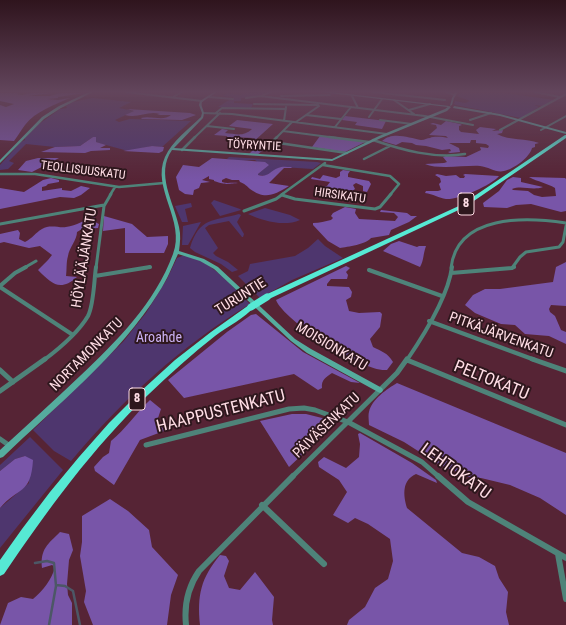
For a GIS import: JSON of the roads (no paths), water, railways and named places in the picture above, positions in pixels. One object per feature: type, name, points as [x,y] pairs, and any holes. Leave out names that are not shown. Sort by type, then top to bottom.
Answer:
[{"type":"highway","name":"TURUNTIE","points":[[0,570],[59,489],[120,417],[152,383],[216,330],[267,297],[342,261],[439,218],[474,200],[566,136]]},
{"type":"main road","points":[[0,162],[40,121]]},
{"type":"main road","name":"NORTAMONKATU","points":[[0,455],[120,341],[138,319],[153,296],[176,252],[177,224],[164,183],[164,162],[172,149],[198,121]]},
{"type":"main road","name":"TÖYRYNTIE","points":[[172,149],[333,159],[371,141],[419,121]]},
{"type":"main road","points":[[524,121],[566,132]]},
{"type":"main road","name":"MOISIONKATU","points":[[176,252],[202,260],[216,268],[293,340],[309,351],[380,390]]},
{"type":"street","points":[[182,150],[212,121]]},
{"type":"street","points":[[286,121],[388,134]]},
{"type":"street","points":[[335,127],[339,121]]},
{"type":"street","points":[[389,121],[412,124]]},
{"type":"street","points":[[452,121],[473,125]]},
{"type":"street","points":[[500,130],[510,123],[516,121]]},
{"type":"street","points":[[541,130],[557,121]]},
{"type":"street","points":[[294,122],[272,142],[347,153]]},
{"type":"street","points":[[207,126],[234,129]]},
{"type":"street","points":[[284,131],[371,141],[406,150],[456,156],[465,154]]},
{"type":"street","points":[[364,159],[390,146]]},
{"type":"street","points":[[244,211],[272,202],[323,165],[326,159]]},
{"type":"street","name":"HIRSIKATU","points":[[282,195],[295,199],[375,209],[380,207],[399,184],[390,176],[323,165]]},
{"type":"street","name":"TEOLLISUUSKATU","points":[[0,174],[27,174],[116,187],[164,183]]},
{"type":"street","name":"HÖYLÄÄJÄNKATU","points":[[0,391],[52,356],[73,335],[84,320],[90,309],[104,205],[116,187]]},
{"type":"street","points":[[0,224],[104,205]]},
{"type":"street","name":"PÄIVÄSENKATU","points":[[186,625],[184,615],[194,578],[220,548],[262,505],[397,373],[407,360],[449,282],[456,249],[467,236],[478,230],[499,223],[520,220],[566,223]]},
{"type":"street","points":[[451,273],[512,268],[521,256],[528,252],[559,246],[563,242],[566,226]]},
{"type":"street","points":[[36,261],[15,274],[0,287],[73,335]]},
{"type":"street","points":[[95,276],[150,268]]},
{"type":"street","points":[[369,270],[442,296]]},
{"type":"street","name":"PITKÄJÄRVENKATU","points":[[429,321],[566,371]]},
{"type":"street","name":"PELTOKATU","points":[[407,360],[566,425]]},
{"type":"street","points":[[0,370],[13,382]]},
{"type":"street","name":"HAAPPUSTENKATU","points":[[146,445],[289,409],[304,408],[315,410],[348,422]]},
{"type":"street","name":"LEHTOKATU","points":[[348,422],[422,462],[468,502],[566,558]]},
{"type":"street","points":[[0,439],[10,446]]},
{"type":"street","points":[[262,505],[324,564]]},
{"type":"street","points":[[558,554],[566,599]]},
{"type":"waterway","points":[[35,563],[47,561],[54,563],[56,586],[49,625]]},
{"type":"waterway","points":[[56,585],[65,586],[73,591],[80,625]]},
{"type":"park label","name":"Aroahde","points":[[159,338]]}]
